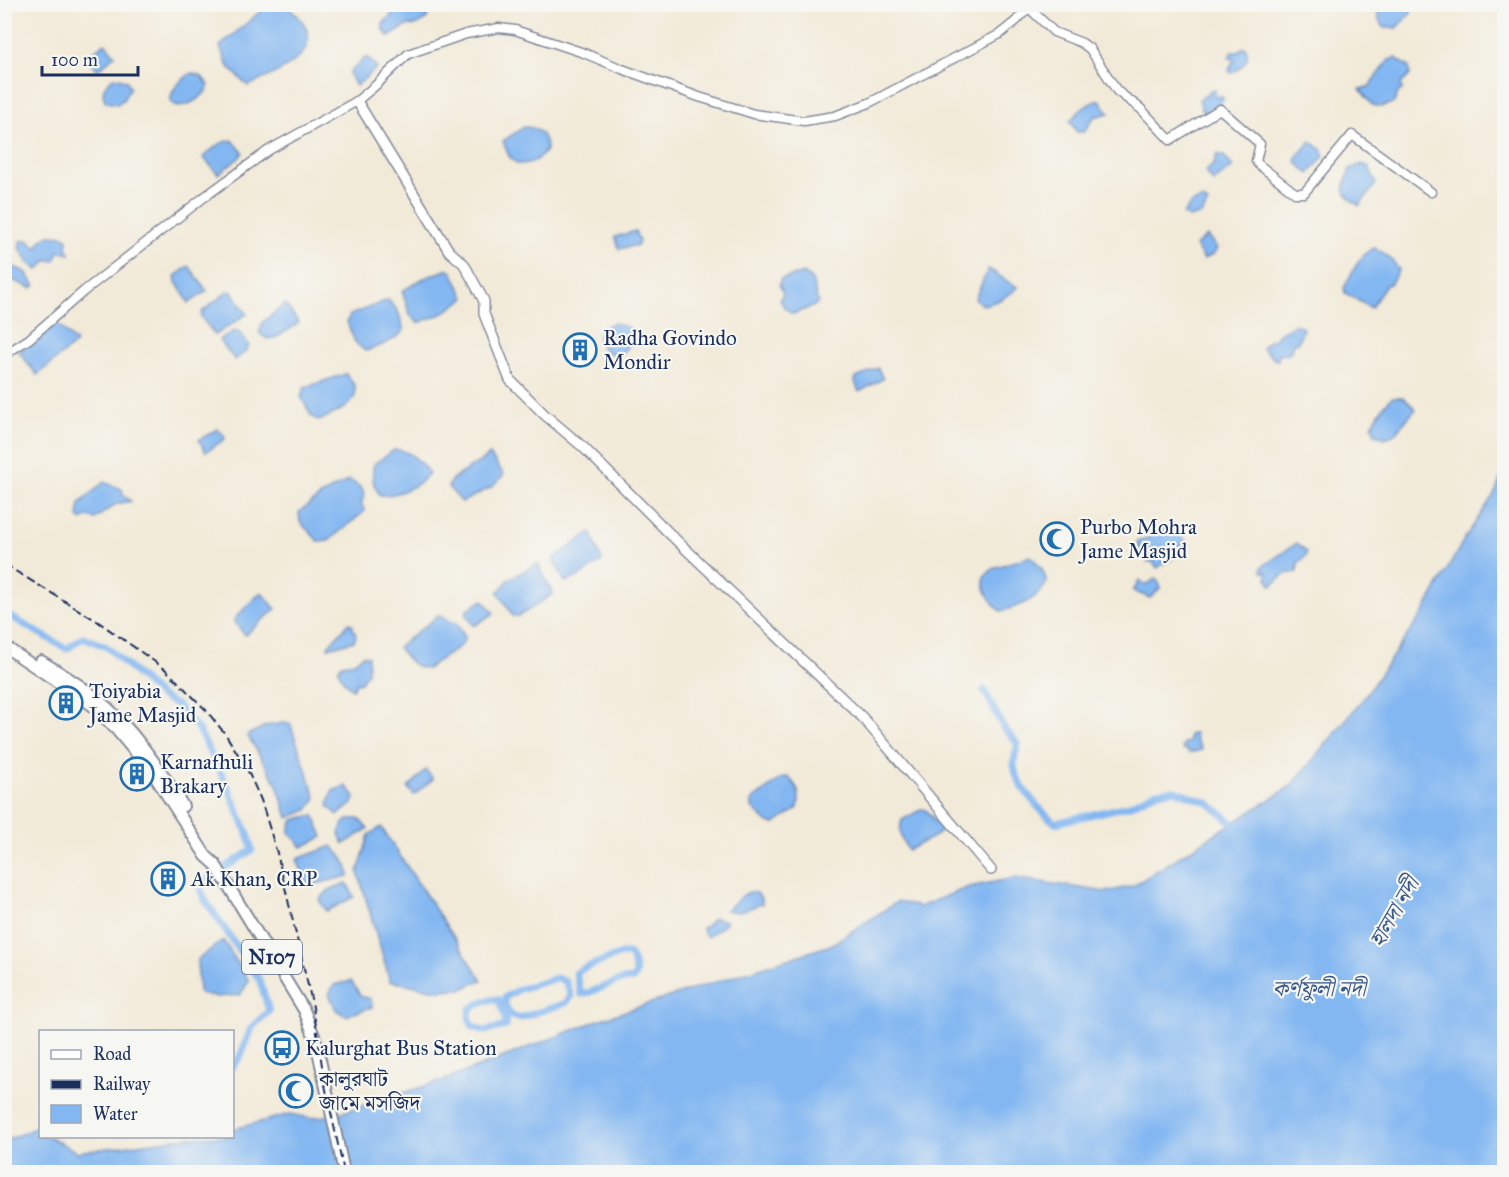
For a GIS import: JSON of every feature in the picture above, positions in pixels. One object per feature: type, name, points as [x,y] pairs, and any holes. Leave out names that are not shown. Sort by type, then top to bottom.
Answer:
[{"type":"highway","name":"N107","points":[[4,638],[84,688],[121,721],[168,782],[304,1010],[316,1041],[344,1173]]},
{"type":"highway","name":"N107","points":[[4,646],[92,705],[116,729],[154,775],[206,856],[215,864]]},
{"type":"main road","points":[[357,101],[449,251],[468,270],[484,301],[484,314],[510,380],[545,415],[583,447],[672,536],[863,718],[991,870]]},
{"type":"street","points":[[4,354],[29,339],[84,291],[203,198],[269,150],[357,101],[376,86],[408,54],[466,34],[500,28],[515,30],[584,53],[677,89],[754,114],[804,121],[835,116],[869,103],[1000,34],[1016,21],[1027,6],[1054,32],[1082,43],[1090,49],[1117,91],[1141,109],[1170,140],[1220,109],[1260,144],[1256,161],[1258,164],[1294,193],[1301,194],[1352,135],[1431,192]]},
{"type":"water","points":[[401,4],[424,5],[429,13],[428,17],[419,24],[408,25],[389,37],[383,29],[383,24]]},
{"type":"water","points":[[286,5],[300,19],[308,33],[307,44],[302,54],[293,62],[248,86],[227,65],[220,46],[267,6]]},
{"type":"water","points":[[1380,5],[1412,5],[1411,13],[1397,28],[1385,28],[1378,17]]},
{"type":"water","points":[[105,43],[115,55],[98,70],[86,57]]},
{"type":"water","points":[[1246,48],[1246,60],[1239,69],[1231,73],[1229,70],[1234,59],[1229,58],[1232,52],[1238,52]]},
{"type":"water","points":[[365,58],[368,58],[377,68],[356,86],[349,73]]},
{"type":"water","points":[[1395,58],[1409,67],[1410,75],[1401,84],[1402,90],[1399,91],[1394,103],[1380,107],[1372,105],[1360,89],[1369,87],[1389,60]]},
{"type":"water","points":[[191,73],[201,76],[209,85],[207,90],[193,102],[181,105],[171,103],[174,89]]},
{"type":"water","points":[[113,78],[127,81],[130,88],[123,100],[117,104],[106,102],[103,95],[105,86]]},
{"type":"water","points":[[1215,90],[1216,97],[1222,96],[1223,100],[1207,112],[1203,111],[1199,100],[1209,95],[1208,92]]},
{"type":"water","points":[[1100,100],[1109,113],[1094,117],[1084,132],[1077,132],[1070,121],[1087,105]]},
{"type":"water","points":[[524,127],[533,128],[541,133],[546,150],[534,161],[517,164],[509,156],[503,141]]},
{"type":"water","points":[[232,140],[243,152],[239,158],[218,174],[203,157],[220,144]]},
{"type":"water","points":[[1311,141],[1322,150],[1324,156],[1309,174],[1296,162],[1297,156]]},
{"type":"water","points":[[1217,154],[1224,156],[1233,167],[1213,182],[1205,172],[1214,164]]},
{"type":"water","points":[[1362,164],[1369,167],[1376,183],[1359,206],[1346,194],[1345,186],[1350,169]]},
{"type":"water","points":[[1202,199],[1208,203],[1202,214],[1189,218],[1183,215],[1190,204]]},
{"type":"water","points":[[635,231],[639,241],[638,245],[619,249],[615,237]]},
{"type":"water","points":[[50,235],[64,236],[68,239],[67,247],[70,254],[59,251],[55,261],[48,260],[38,270],[29,263],[19,247],[21,241],[28,240],[37,248],[43,238]]},
{"type":"water","points":[[1207,236],[1217,248],[1214,254],[1204,259],[1195,246]]},
{"type":"water","points":[[1375,248],[1388,257],[1399,270],[1371,308],[1345,293],[1344,288],[1360,259]]},
{"type":"water","points":[[5,258],[14,267],[26,272],[35,286],[31,288],[10,279],[5,285]]},
{"type":"water","points":[[189,266],[207,291],[189,303],[176,282],[175,276]]},
{"type":"water","points":[[448,269],[452,272],[465,298],[442,314],[418,323],[410,315],[402,291],[422,279]]},
{"type":"water","points":[[988,269],[1018,287],[1002,299],[982,305],[975,299]]},
{"type":"water","points":[[804,273],[812,280],[818,302],[814,306],[793,314],[780,300],[783,293],[779,284],[781,279]]},
{"type":"water","points":[[228,291],[232,292],[247,314],[215,335],[201,317],[202,312]]},
{"type":"water","points":[[388,300],[398,311],[404,330],[391,340],[365,351],[355,342],[347,322],[350,315]]},
{"type":"water","points":[[285,304],[299,323],[277,337],[267,339],[259,333],[263,322]]},
{"type":"water","points":[[57,323],[76,343],[37,375],[19,352]]},
{"type":"water","points":[[613,323],[630,328],[629,346],[618,354],[605,351],[598,335],[606,326]]},
{"type":"water","points":[[1294,325],[1299,325],[1303,329],[1298,342],[1293,343],[1287,355],[1279,353],[1278,360],[1274,359],[1262,348],[1275,339],[1277,334]]},
{"type":"water","points":[[238,331],[249,345],[246,351],[235,360],[219,340]]},
{"type":"water","points":[[878,368],[883,379],[859,392],[854,379]]},
{"type":"water","points":[[346,374],[355,386],[355,397],[345,408],[319,421],[311,416],[301,396],[305,387]]},
{"type":"water","points":[[1392,397],[1403,397],[1416,409],[1393,435],[1385,438],[1375,434],[1372,425]]},
{"type":"water","points":[[217,429],[225,439],[206,452],[199,440]]},
{"type":"water","points":[[394,450],[410,454],[429,473],[407,490],[380,495],[373,481],[374,464]]},
{"type":"water","points":[[490,455],[504,475],[492,487],[462,502],[448,487],[452,479]]},
{"type":"water","name":"কর্ণফুলী নদী","points":[[1504,470],[1504,1172],[5,1172],[4,1141],[35,1128],[39,1130],[39,1138],[52,1138],[77,1152],[182,1138],[234,1138],[234,1129],[290,1114],[311,1118],[333,1115],[450,1078],[601,1019],[831,945],[898,901],[919,907],[969,887],[1015,878],[1106,892],[1133,886],[1291,786],[1360,703],[1423,613],[1465,538],[1495,493]]},
{"type":"water","points":[[349,480],[363,492],[361,503],[365,511],[328,541],[319,542],[300,522],[299,512],[325,493]]},
{"type":"water","points":[[104,482],[122,489],[123,495],[131,501],[116,504],[95,519],[87,517],[81,520],[78,518],[80,503]]},
{"type":"water","points":[[1172,524],[1179,530],[1186,543],[1180,546],[1179,554],[1157,568],[1153,562],[1147,562],[1148,557],[1140,551],[1137,542]]},
{"type":"water","points":[[591,532],[602,561],[578,577],[565,582],[553,559]]},
{"type":"water","points":[[1297,543],[1307,552],[1298,563],[1297,572],[1284,574],[1272,586],[1267,578],[1267,572],[1262,572],[1262,567]]},
{"type":"water","points":[[1031,556],[1042,569],[1047,582],[1034,598],[1001,611],[988,596],[984,577],[994,568]]},
{"type":"water","points":[[538,564],[553,594],[519,616],[513,616],[498,592],[510,578]]},
{"type":"water","points":[[1155,579],[1161,587],[1150,598],[1133,591],[1140,581],[1146,585]]},
{"type":"water","points":[[261,592],[276,609],[245,635],[234,622],[235,618]]},
{"type":"water","points":[[483,600],[494,613],[474,626],[466,615],[467,610]]},
{"type":"water","points":[[438,616],[456,623],[465,637],[460,646],[427,669],[418,667],[407,659],[398,647]]},
{"type":"water","points":[[349,623],[353,625],[355,631],[354,641],[328,648],[328,646]]},
{"type":"water","points":[[363,655],[368,656],[368,672],[352,689],[343,680],[338,670],[342,664],[354,662]]},
{"type":"water","points":[[290,723],[316,798],[308,810],[288,818],[276,782],[247,735],[266,726]]},
{"type":"water","points":[[1195,733],[1202,750],[1189,753],[1182,747],[1189,742],[1189,735]]},
{"type":"water","points":[[426,770],[433,779],[414,795],[408,788]]},
{"type":"water","points":[[788,777],[798,791],[798,808],[775,824],[768,823],[752,808],[752,800],[782,778]]},
{"type":"water","points":[[346,786],[355,796],[353,803],[338,815],[328,806],[332,791]]},
{"type":"water","points":[[922,809],[926,810],[942,829],[937,835],[908,850],[901,836],[902,820]]},
{"type":"water","points":[[314,815],[323,837],[302,847],[289,832],[293,820]]},
{"type":"water","points":[[349,819],[359,819],[368,829],[344,844],[339,834],[342,826]]},
{"type":"water","points":[[381,827],[482,980],[462,989],[437,990],[390,981],[358,872],[369,835]]},
{"type":"water","points":[[332,846],[344,860],[349,876],[307,886],[297,859]]},
{"type":"water","points":[[347,883],[354,897],[327,911],[319,900],[329,890]]},
{"type":"water","points":[[757,893],[762,904],[738,912],[726,910],[745,894]]},
{"type":"water","points":[[714,918],[726,921],[725,924],[707,937],[702,928]]},
{"type":"water","points":[[223,940],[249,981],[240,995],[216,997],[199,993],[197,960]]},
{"type":"water","points":[[351,981],[361,996],[371,999],[372,1007],[346,1016],[336,1010],[329,994],[334,985]]},
{"type":"waterway","points":[[4,613],[67,649],[83,637],[107,647],[160,696],[178,706],[198,729],[227,785],[249,837],[252,850],[226,867]]},
{"type":"waterway","points":[[984,690],[1003,727],[1018,744],[1014,758],[1018,779],[1036,804],[1055,823],[1128,806],[1157,792],[1174,790],[1207,802],[1238,827]]},
{"type":"waterway","points":[[214,875],[202,884],[200,889],[205,900],[260,981],[269,1011],[251,1028],[240,1057],[234,1064]]},
{"type":"waterway","points":[[621,954],[629,954],[633,960],[636,973],[633,979],[619,981],[581,994],[576,973],[621,954]]},
{"type":"waterway","points":[[557,978],[566,982],[571,996],[566,1003],[520,1018],[511,1016],[505,1005],[505,997],[520,989],[557,978]]},
{"type":"waterway","points":[[498,999],[506,1026],[484,1031],[473,1027],[469,1018],[470,1009],[484,1001],[498,999]]},
{"type":"railway","points":[[4,564],[97,621],[165,669],[205,709],[226,735],[246,767],[261,800],[277,853],[313,1007],[325,1085],[344,1172]]},
{"type":"place","name":"Radha Govindo Mondir","points":[[580,350]]},
{"type":"place","name":"Purbo Mohra Jame Masjid","points":[[1057,539]]},
{"type":"place","name":"Toiyabia Jame Masjid","points":[[66,703]]},
{"type":"place","name":"Karnafhuli Brakary","points":[[137,774]]},
{"type":"place","name":"Ak Khan, CRP","points":[[168,879]]},
{"type":"place","name":"Kalurghat Bus Station","points":[[282,1048]]},
{"type":"place","name":"কালুরঘাট জামে মসজিদ","points":[[296,1091]]},
{"type":"water label","name":"হালদা নদী","points":[[1394,912]]}]
